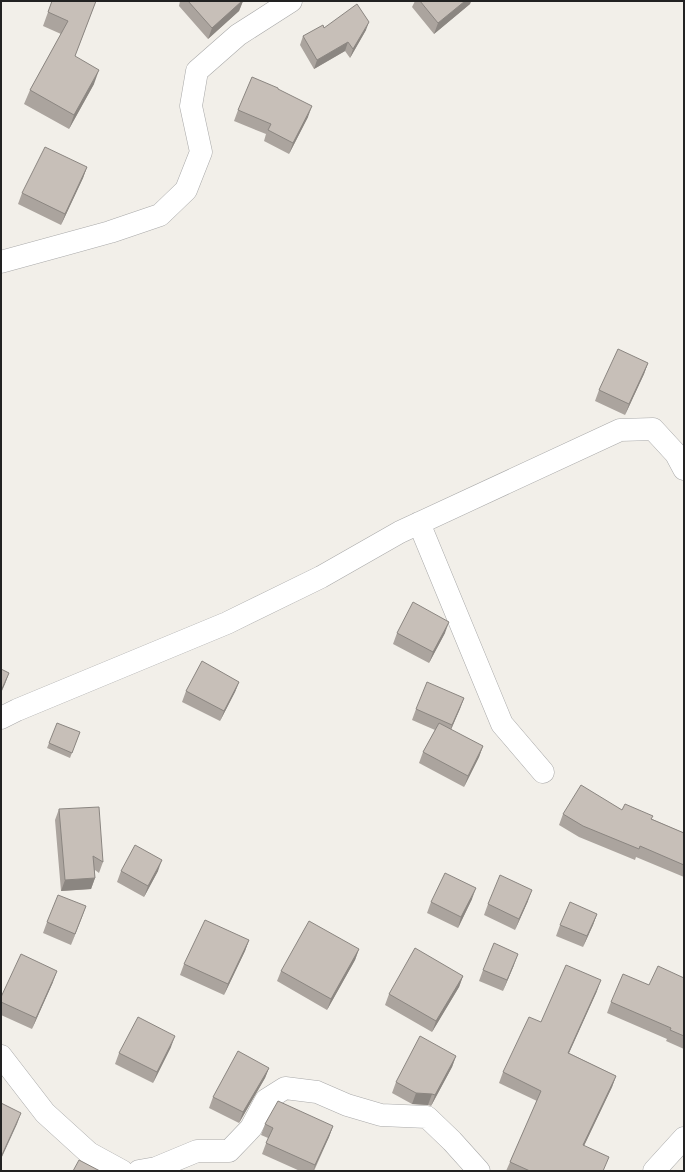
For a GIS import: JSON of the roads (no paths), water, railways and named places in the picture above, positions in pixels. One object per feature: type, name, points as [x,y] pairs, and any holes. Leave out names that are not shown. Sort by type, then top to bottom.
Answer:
[{"type":"street","points":[[1,262],[110,232],[160,215],[186,190],[202,152],[191,106],[197,71],[238,35],[291,1]]},
{"type":"street","points":[[1,718],[16,710],[228,623],[321,577],[400,532],[620,430],[653,429],[676,454],[684,469]]},
{"type":"street","points":[[419,523],[502,724],[543,772]]},
{"type":"street","points":[[1,1056],[45,1113],[89,1153],[122,1171]]},
{"type":"street","points":[[139,1171],[156,1168],[197,1151],[229,1151],[251,1128],[266,1100],[285,1088],[317,1092],[381,1115],[427,1117],[452,1141],[479,1171]]},
{"type":"street","points":[[654,1171],[684,1138]]}]
